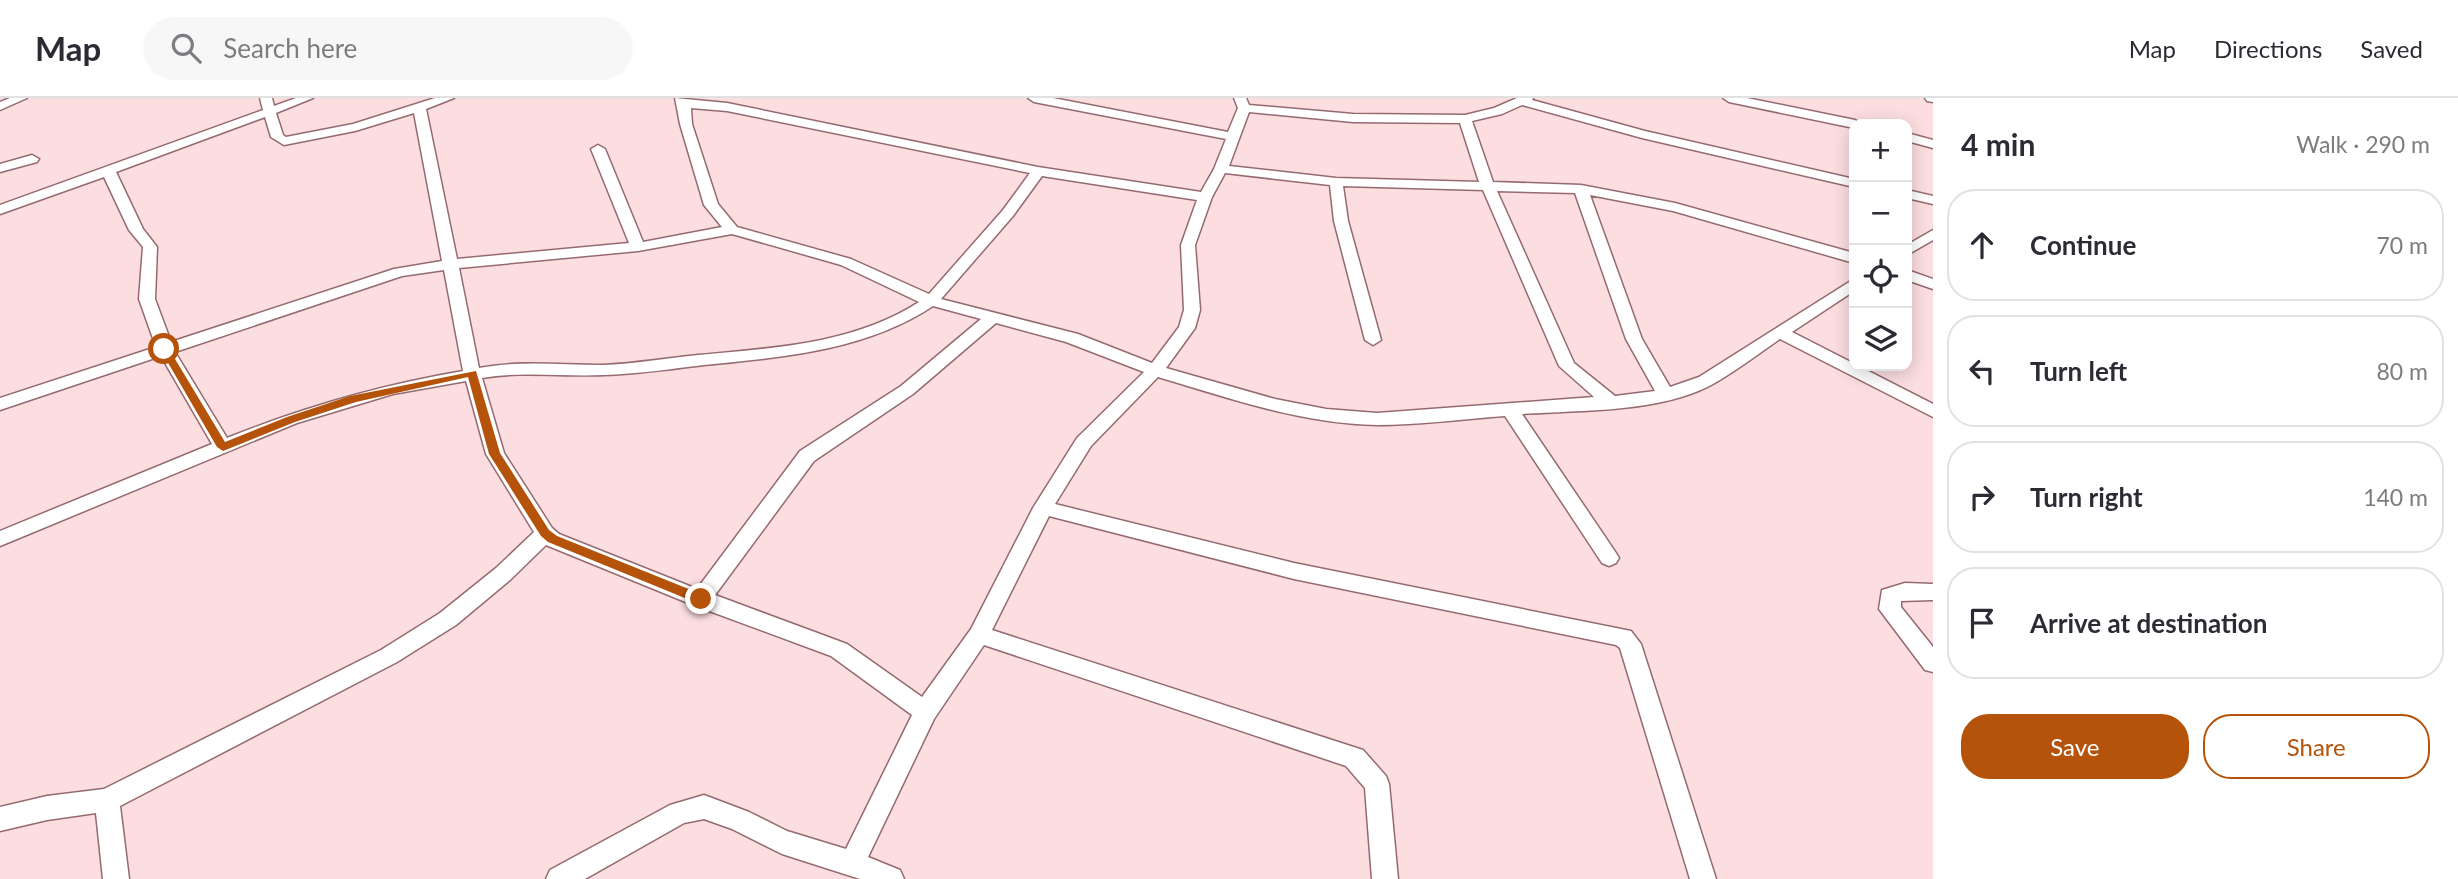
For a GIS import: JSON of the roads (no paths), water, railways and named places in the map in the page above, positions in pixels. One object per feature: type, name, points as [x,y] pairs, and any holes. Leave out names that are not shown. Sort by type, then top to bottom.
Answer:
[{"type":"street","points":[[0,106],[21,98]]},
{"type":"street","points":[[0,210],[109,172],[267,105],[306,98]]},
{"type":"street","points":[[267,105],[277,137],[284,141],[355,127],[448,98]]},
{"type":"street","points":[[1034,98],[1233,137]]},
{"type":"street","points":[[1729,98],[1849,123]]},
{"type":"street","points":[[852,863],[925,712],[979,635],[1043,509],[1084,442],[1155,370],[1187,328],[1192,310],[1188,245],[1205,197],[1221,169],[1242,103],[1353,118],[1465,119],[1498,111],[1525,99],[1745,159],[1849,182]]},
{"type":"street","points":[[732,230],[710,205],[686,124],[683,101],[727,107],[1038,171],[1205,197]]},
{"type":"street","points":[[419,107],[472,373],[495,454],[545,533],[552,539],[701,599],[839,650],[925,712]]},
{"type":"street","points":[[1465,119],[1488,187],[1567,366],[1611,402]]},
{"type":"street","points":[[1912,138],[1933,144]]},
{"type":"street","points":[[598,149],[638,247]]},
{"type":"street","points":[[0,168],[32,159]]},
{"type":"street","points":[[1221,169],[1336,181],[1581,189],[1675,208],[1849,257]]},
{"type":"street","points":[[0,539],[291,419],[354,399],[472,373],[516,368],[586,371],[629,369],[812,347],[839,342],[879,328],[908,316],[931,301],[1008,214],[1038,171]]},
{"type":"street","points":[[109,172],[136,230],[150,247],[147,299],[164,349],[223,447]]},
{"type":"street","points":[[1336,181],[1341,221],[1373,340]]},
{"type":"street","points":[[1581,189],[1634,339],[1666,395]]},
{"type":"street","points":[[1912,195],[1933,200]]},
{"type":"street","points":[[0,404],[366,281],[421,267],[638,247],[732,230],[846,262],[931,301],[1072,338],[1155,370],[1274,405],[1326,415],[1377,419],[1611,402],[1666,395],[1705,381],[1849,287]]},
{"type":"street","points":[[1912,248],[1933,234]]},
{"type":"street","points":[[1912,277],[1933,284]]},
{"type":"street","points":[[701,599],[807,456],[907,390],[995,316]]},
{"type":"street","points":[[1779,332],[1933,411]]},
{"type":"street","points":[[1510,410],[1609,558]]},
{"type":"street","points":[[1043,509],[1294,571],[1623,636],[1630,644],[1703,879]]},
{"type":"street","points":[[0,819],[47,808],[107,800],[389,656],[448,619],[503,574],[545,533]]},
{"type":"street","points":[[1933,592],[1905,591],[1890,596],[1891,608],[1933,663]]},
{"type":"street","points":[[979,635],[1354,758],[1377,784],[1385,879]]},
{"type":"street","points":[[107,800],[116,879]]},
{"type":"street","points":[[559,879],[679,813],[704,807],[740,820],[782,842],[852,863],[891,879]]}]
